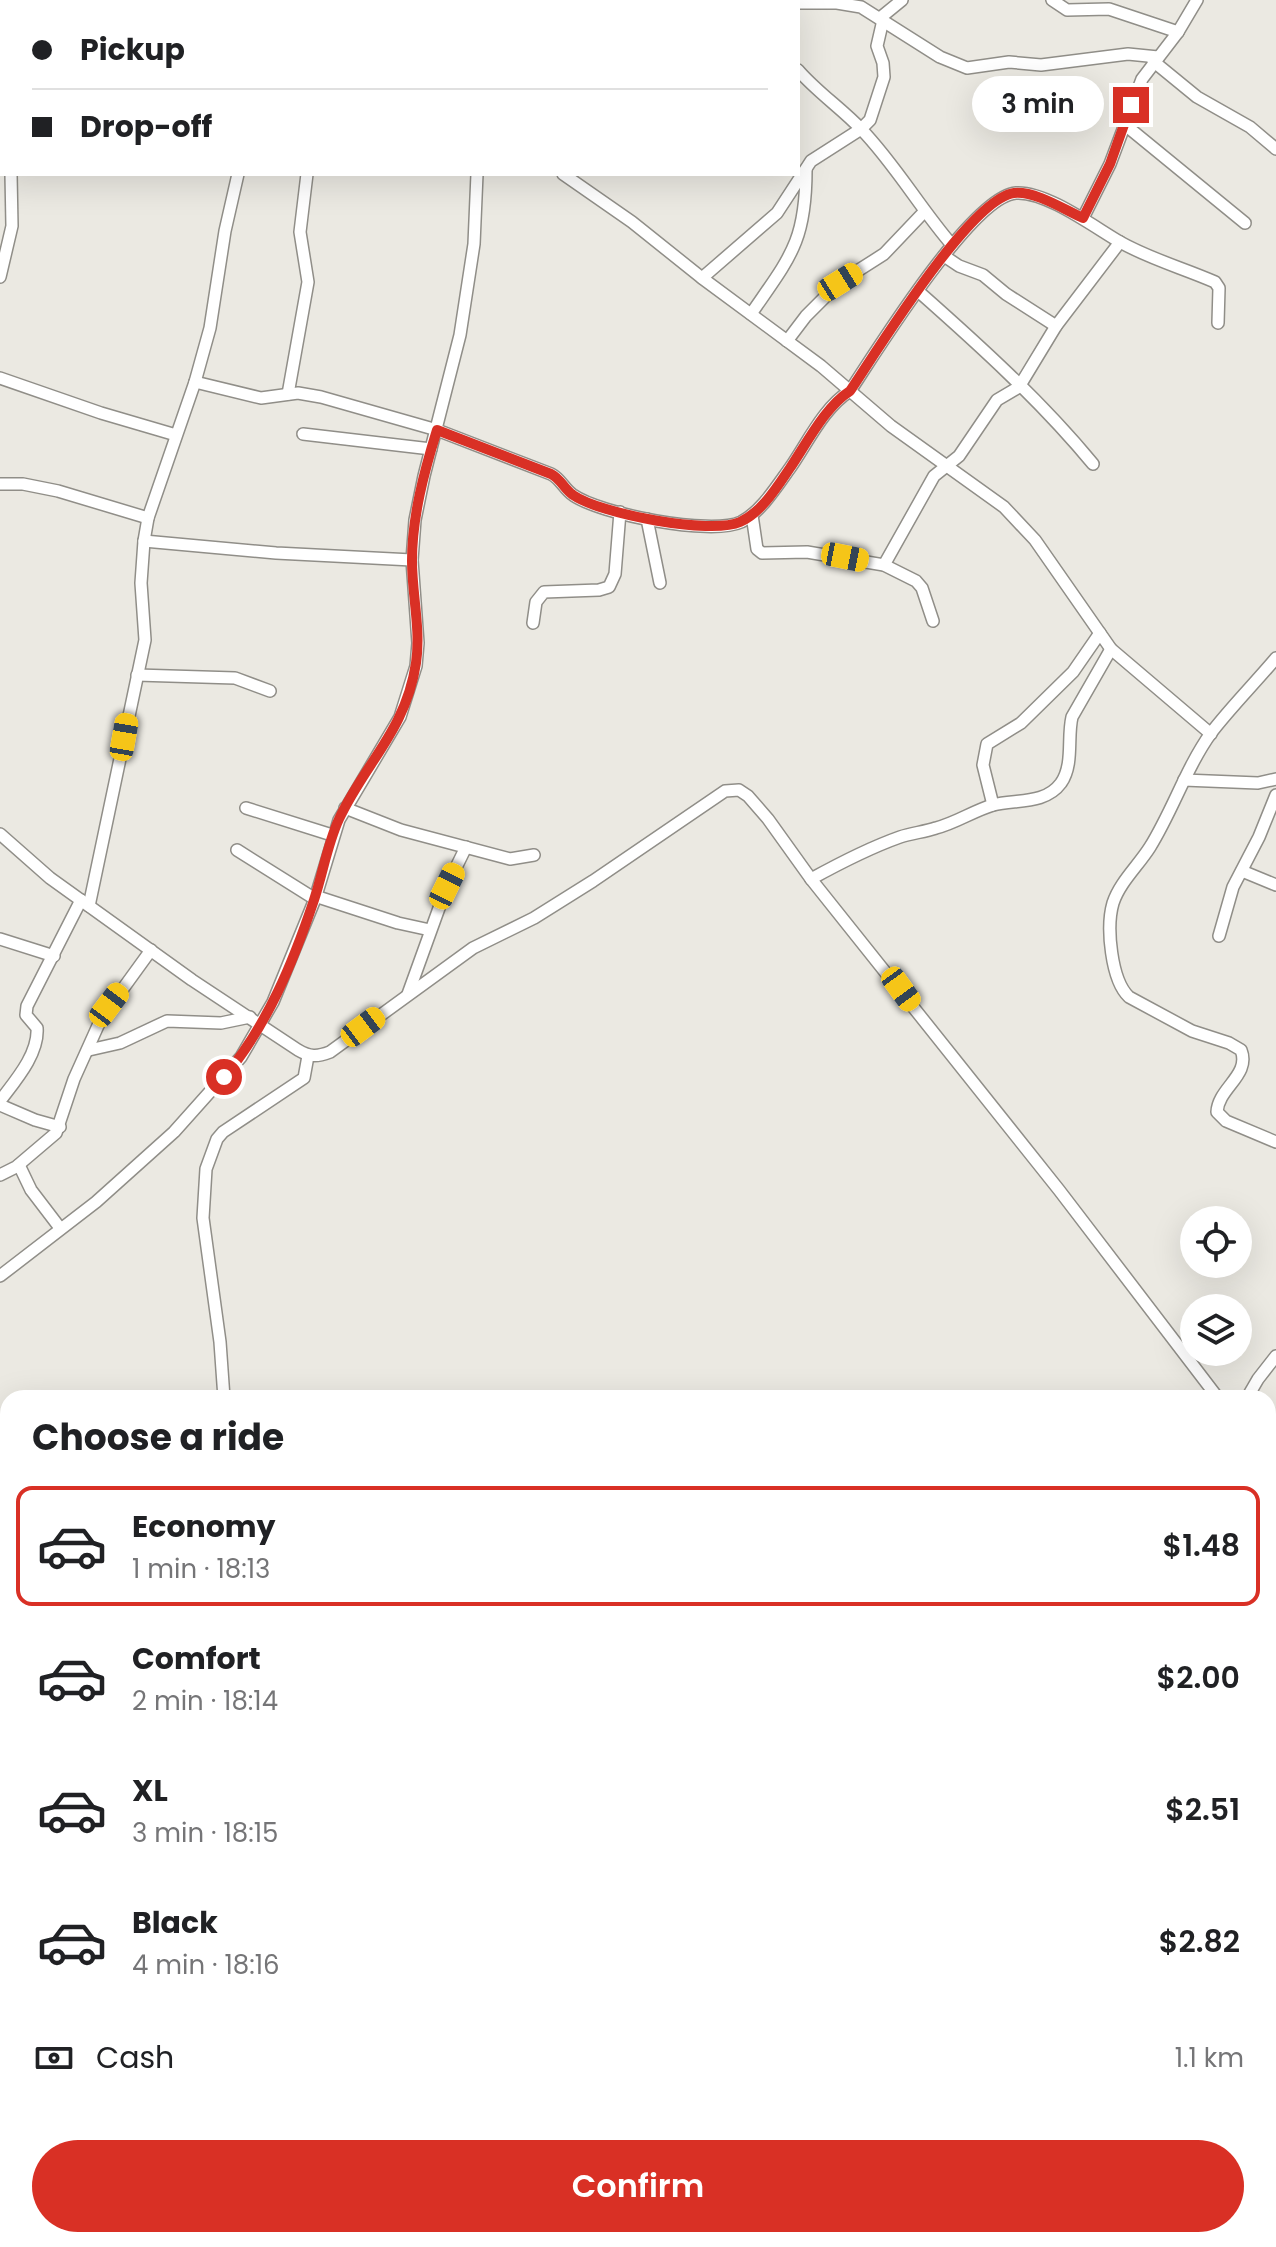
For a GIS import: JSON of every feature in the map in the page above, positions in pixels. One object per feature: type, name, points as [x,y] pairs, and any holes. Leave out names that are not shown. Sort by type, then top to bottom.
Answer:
[{"type":"street","points":[[702,278],[777,213],[806,168],[819,154],[861,129],[870,120],[881,91],[884,70],[877,46],[882,19],[902,0]]},
{"type":"street","points":[[1052,0],[1067,10],[1109,9],[1178,32]]},
{"type":"street","points":[[1083,218],[1110,164],[1142,79],[1178,32],[1197,0]]},
{"type":"street","points":[[800,3],[861,7],[940,57],[967,68],[1009,62],[1041,65],[1128,54],[1156,59],[1197,97],[1250,127],[1276,149]]},
{"type":"street","points":[[800,72],[861,129],[952,245]]},
{"type":"street","points":[[1124,124],[1245,223]]},
{"type":"street","points":[[751,314],[797,243],[805,211],[806,168]]},
{"type":"street","points":[[0,277],[4,248],[12,226],[11,176]]},
{"type":"street","points":[[60,1127],[35,1120],[0,1103],[34,1047],[37,1028],[25,1010],[85,903],[145,640],[141,583],[148,518],[195,382],[210,328],[225,231],[238,176]]},
{"type":"street","points":[[288,394],[308,282],[300,232],[307,176]]},
{"type":"street","points":[[0,1276],[96,1202],[174,1132],[241,1057],[262,1025],[315,897],[332,835],[345,808],[384,748],[409,695],[418,643],[412,560],[415,520],[460,335],[474,244],[477,176]]},
{"type":"street","points":[[566,176],[632,222],[787,341],[891,426],[1021,521],[1111,649],[1211,734]]},
{"type":"street","points":[[195,382],[261,398],[288,394],[321,397],[437,430],[551,474],[574,496],[620,512],[647,519],[728,527],[752,515],[779,485],[832,404],[850,391],[952,245],[995,201],[1016,193],[1041,199],[1083,218],[1120,242],[1217,284],[1218,323]]},
{"type":"street","points":[[787,341],[806,316],[840,282],[884,254],[924,212]]},
{"type":"street","points":[[884,565],[934,476],[956,460],[997,400],[1019,387],[1056,326],[1120,242]]},
{"type":"street","points":[[944,256],[959,266],[983,275],[1006,294],[1056,326]]},
{"type":"street","points":[[918,291],[998,363],[1093,464]]},
{"type":"street","points":[[0,378],[176,435]]},
{"type":"street","points":[[303,434],[431,449]]},
{"type":"street","points":[[0,484],[23,484],[58,491],[148,518]]},
{"type":"street","points":[[533,623],[536,602],[544,592],[609,587],[615,574],[620,512]]},
{"type":"street","points":[[752,515],[757,549],[762,553],[807,552],[884,565],[916,581],[928,600],[933,621]]},
{"type":"street","points":[[647,519],[660,583]]},
{"type":"street","points":[[144,541],[276,553],[412,560]]},
{"type":"street","points":[[993,805],[983,765],[987,744],[1021,723],[1073,672],[1100,633]]},
{"type":"street","points":[[811,879],[845,860],[901,837],[936,828],[993,805],[1035,799],[1060,784],[1069,760],[1072,717],[1111,649]]},
{"type":"street","points":[[1276,658],[1211,734],[1150,847],[1114,900],[1110,928],[1112,956],[1121,989],[1129,997],[1180,1025],[1241,1050],[1243,1064],[1240,1073],[1217,1101],[1217,1112],[1226,1121],[1276,1142]]},
{"type":"street","points":[[137,675],[235,678],[270,691]]},
{"type":"street","points":[[1184,780],[1258,783],[1276,779]]},
{"type":"street","points":[[0,834],[50,878],[192,980],[308,1056],[318,1057],[330,1052],[473,948],[534,918],[725,791],[739,790],[768,819],[811,879],[1049,1178],[1212,1390]]},
{"type":"street","points":[[1219,936],[1228,900],[1276,795]]},
{"type":"street","points":[[246,808],[332,835]]},
{"type":"street","points":[[345,808],[401,830],[514,860],[534,855]]},
{"type":"street","points":[[407,994],[430,930],[466,847]]},
{"type":"street","points":[[237,850],[315,897],[430,930]]},
{"type":"street","points":[[1242,871],[1276,885]]},
{"type":"street","points":[[0,939],[54,956]]},
{"type":"street","points":[[0,1175],[19,1165],[60,1127],[74,1079],[109,1005],[151,950]]},
{"type":"street","points":[[89,1050],[120,1043],[167,1021],[221,1023],[250,1017]]},
{"type":"street","points":[[223,1390],[203,1218],[206,1169],[217,1139],[304,1078],[308,1056]]},
{"type":"street","points":[[19,1165],[31,1190],[60,1228]]},
{"type":"street","points":[[1252,1390],[1276,1356]]},
{"type":"route","points":[[224,1077],[252,1041],[269,1011],[315,899],[332,835],[356,789],[389,738],[409,695],[418,643],[412,560],[415,520],[437,430],[556,476],[574,496],[620,512],[703,527],[728,527],[742,522],[779,485],[832,404],[850,391],[952,245],[987,208],[1004,196],[1027,194],[1083,218],[1110,164],[1131,105]]}]
